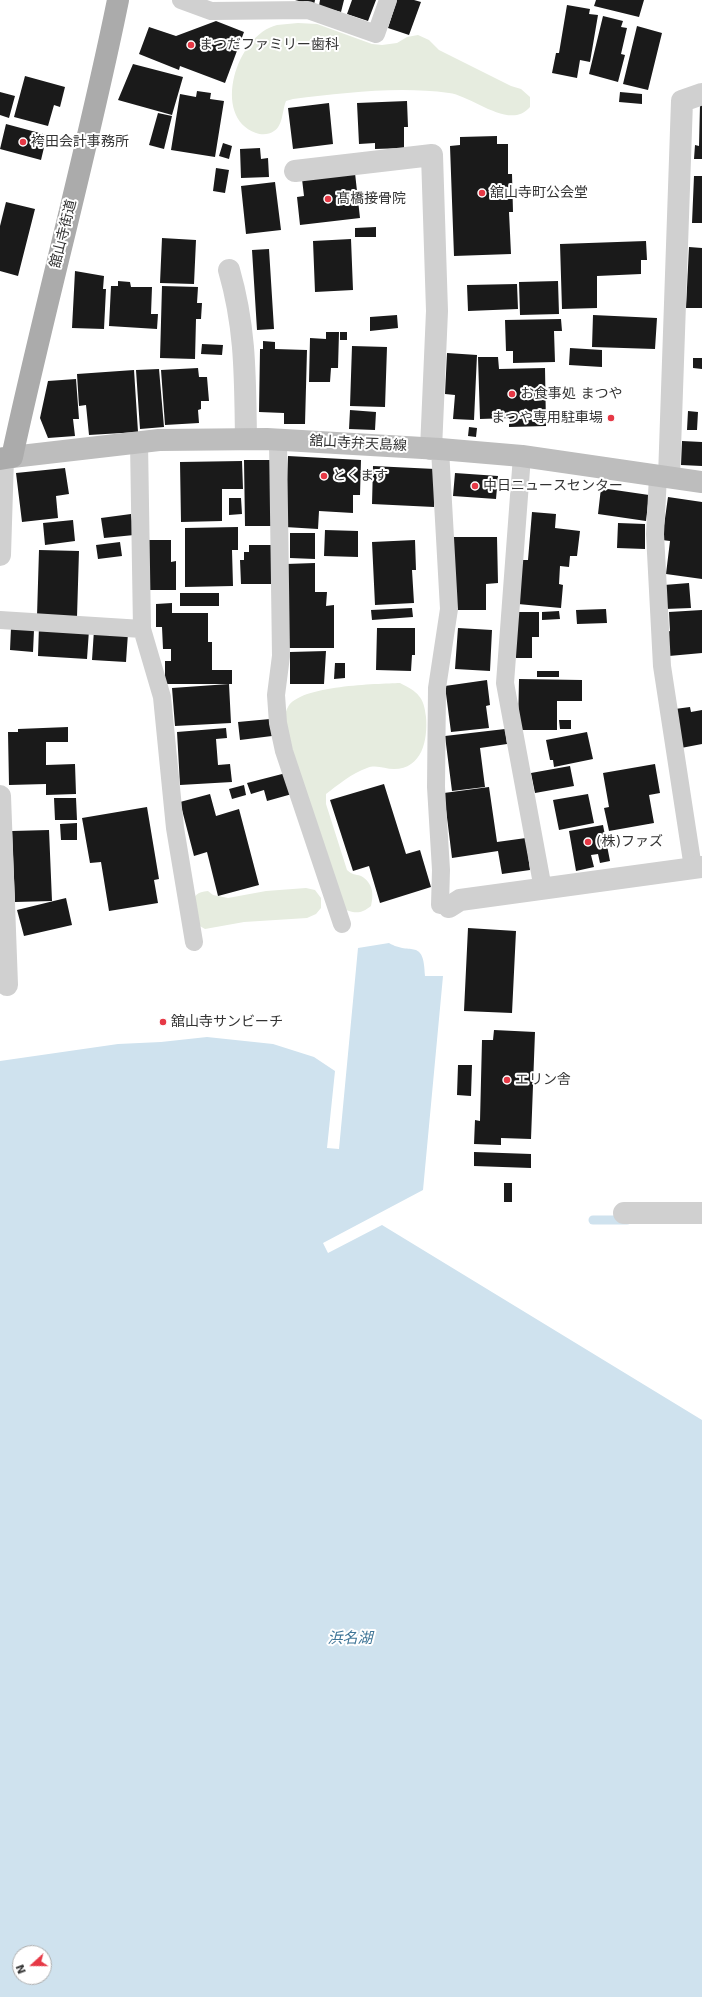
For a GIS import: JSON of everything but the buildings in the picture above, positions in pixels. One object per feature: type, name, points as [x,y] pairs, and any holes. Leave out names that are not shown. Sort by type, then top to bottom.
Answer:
[{"type":"main road","name":"舘山寺街道","points":[[5,458],[38,337],[102,77],[118,0]]},
{"type":"main road","name":"舘山寺弁天島線","points":[[5,458],[159,440],[278,440],[435,449],[522,456],[702,482]]},
{"type":"street","points":[[664,477],[682,101],[702,94]]},
{"type":"street","points":[[295,171],[432,155],[437,311],[435,449]]},
{"type":"street","points":[[229,270],[237,298],[242,326],[246,439]]},
{"type":"street","points":[[0,555],[5,458]]},
{"type":"street","points":[[0,796],[7,985]]},
{"type":"street","points":[[445,906],[460,900],[697,868]]},
{"type":"street","points":[[624,1213],[702,1213]]},
{"type":"lane","points":[[181,0],[211,11],[308,10],[376,34],[388,0]]},
{"type":"lane","points":[[278,440],[281,656],[276,695],[278,723],[284,751],[342,924]]},
{"type":"lane","points":[[139,442],[142,629],[162,697],[176,828],[194,942]]},
{"type":"lane","points":[[435,449],[449,609],[437,688],[436,787],[441,870],[445,906]]},
{"type":"lane","points":[[522,456],[504,682],[543,889]]},
{"type":"lane","points":[[664,477],[655,534],[662,666],[697,868]]},
{"type":"lane","points":[[0,620],[142,629]]},
{"type":"shaded area","points":[[298,23],[317,24],[372,44],[382,45],[397,43],[407,37],[418,35],[429,40],[439,50],[511,86],[521,89],[530,97],[530,107],[522,113],[512,115],[502,114],[459,95],[449,93],[410,90],[371,91],[286,101],[281,122],[277,129],[267,134],[256,133],[242,124],[235,111],[232,94],[234,77],[240,59],[250,44],[262,32],[277,25]]},
{"type":"shaded area","points":[[400,683],[416,692],[424,705],[426,735],[421,752],[417,759],[403,768],[394,769],[374,766],[361,770],[326,794],[326,804],[347,870],[352,874],[361,876],[365,879],[372,889],[371,906],[359,912],[353,912],[346,910],[290,749],[285,722],[286,712],[288,707],[295,700],[307,694],[340,687]]},
{"type":"shaded area","points":[[306,888],[315,890],[321,898],[321,908],[316,914],[307,918],[244,922],[205,929],[198,925],[193,903],[194,898],[201,892],[208,891],[213,895],[228,898],[266,891]]},
{"type":"water","name":"浜名湖","points":[[389,943],[397,947],[415,950],[422,956],[425,976],[443,976],[423,1190],[323,1243],[328,1253],[382,1225],[702,1420],[702,1997],[0,1997],[0,1061],[118,1044],[161,1042],[207,1037],[273,1044],[314,1057],[335,1071],[327,1148],[339,1149],[358,948]]},
{"type":"waterway","points":[[593,1220],[627,1220]]},
{"type":"place","name":"まつだファミリー歯科","points":[[191,45]]},
{"type":"place","name":"袴田会計事務所","points":[[23,142]]},
{"type":"place","name":"舘山寺町公会堂","points":[[482,193]]},
{"type":"place","name":"髙橋接骨院","points":[[328,199]]},
{"type":"place","name":"お食事処 まつや","points":[[512,394]]},
{"type":"place","name":"まつや専用駐車場","points":[[611,418]]},
{"type":"place","name":"とくます","points":[[324,476]]},
{"type":"place","name":"中日ニュースセンター","points":[[475,486]]},
{"type":"place","name":"(株)ファズ","points":[[588,842]]},
{"type":"place","name":"舘山寺サンビーチ","points":[[163,1022]]},
{"type":"place","name":"エリン舎","points":[[507,1080]]}]
